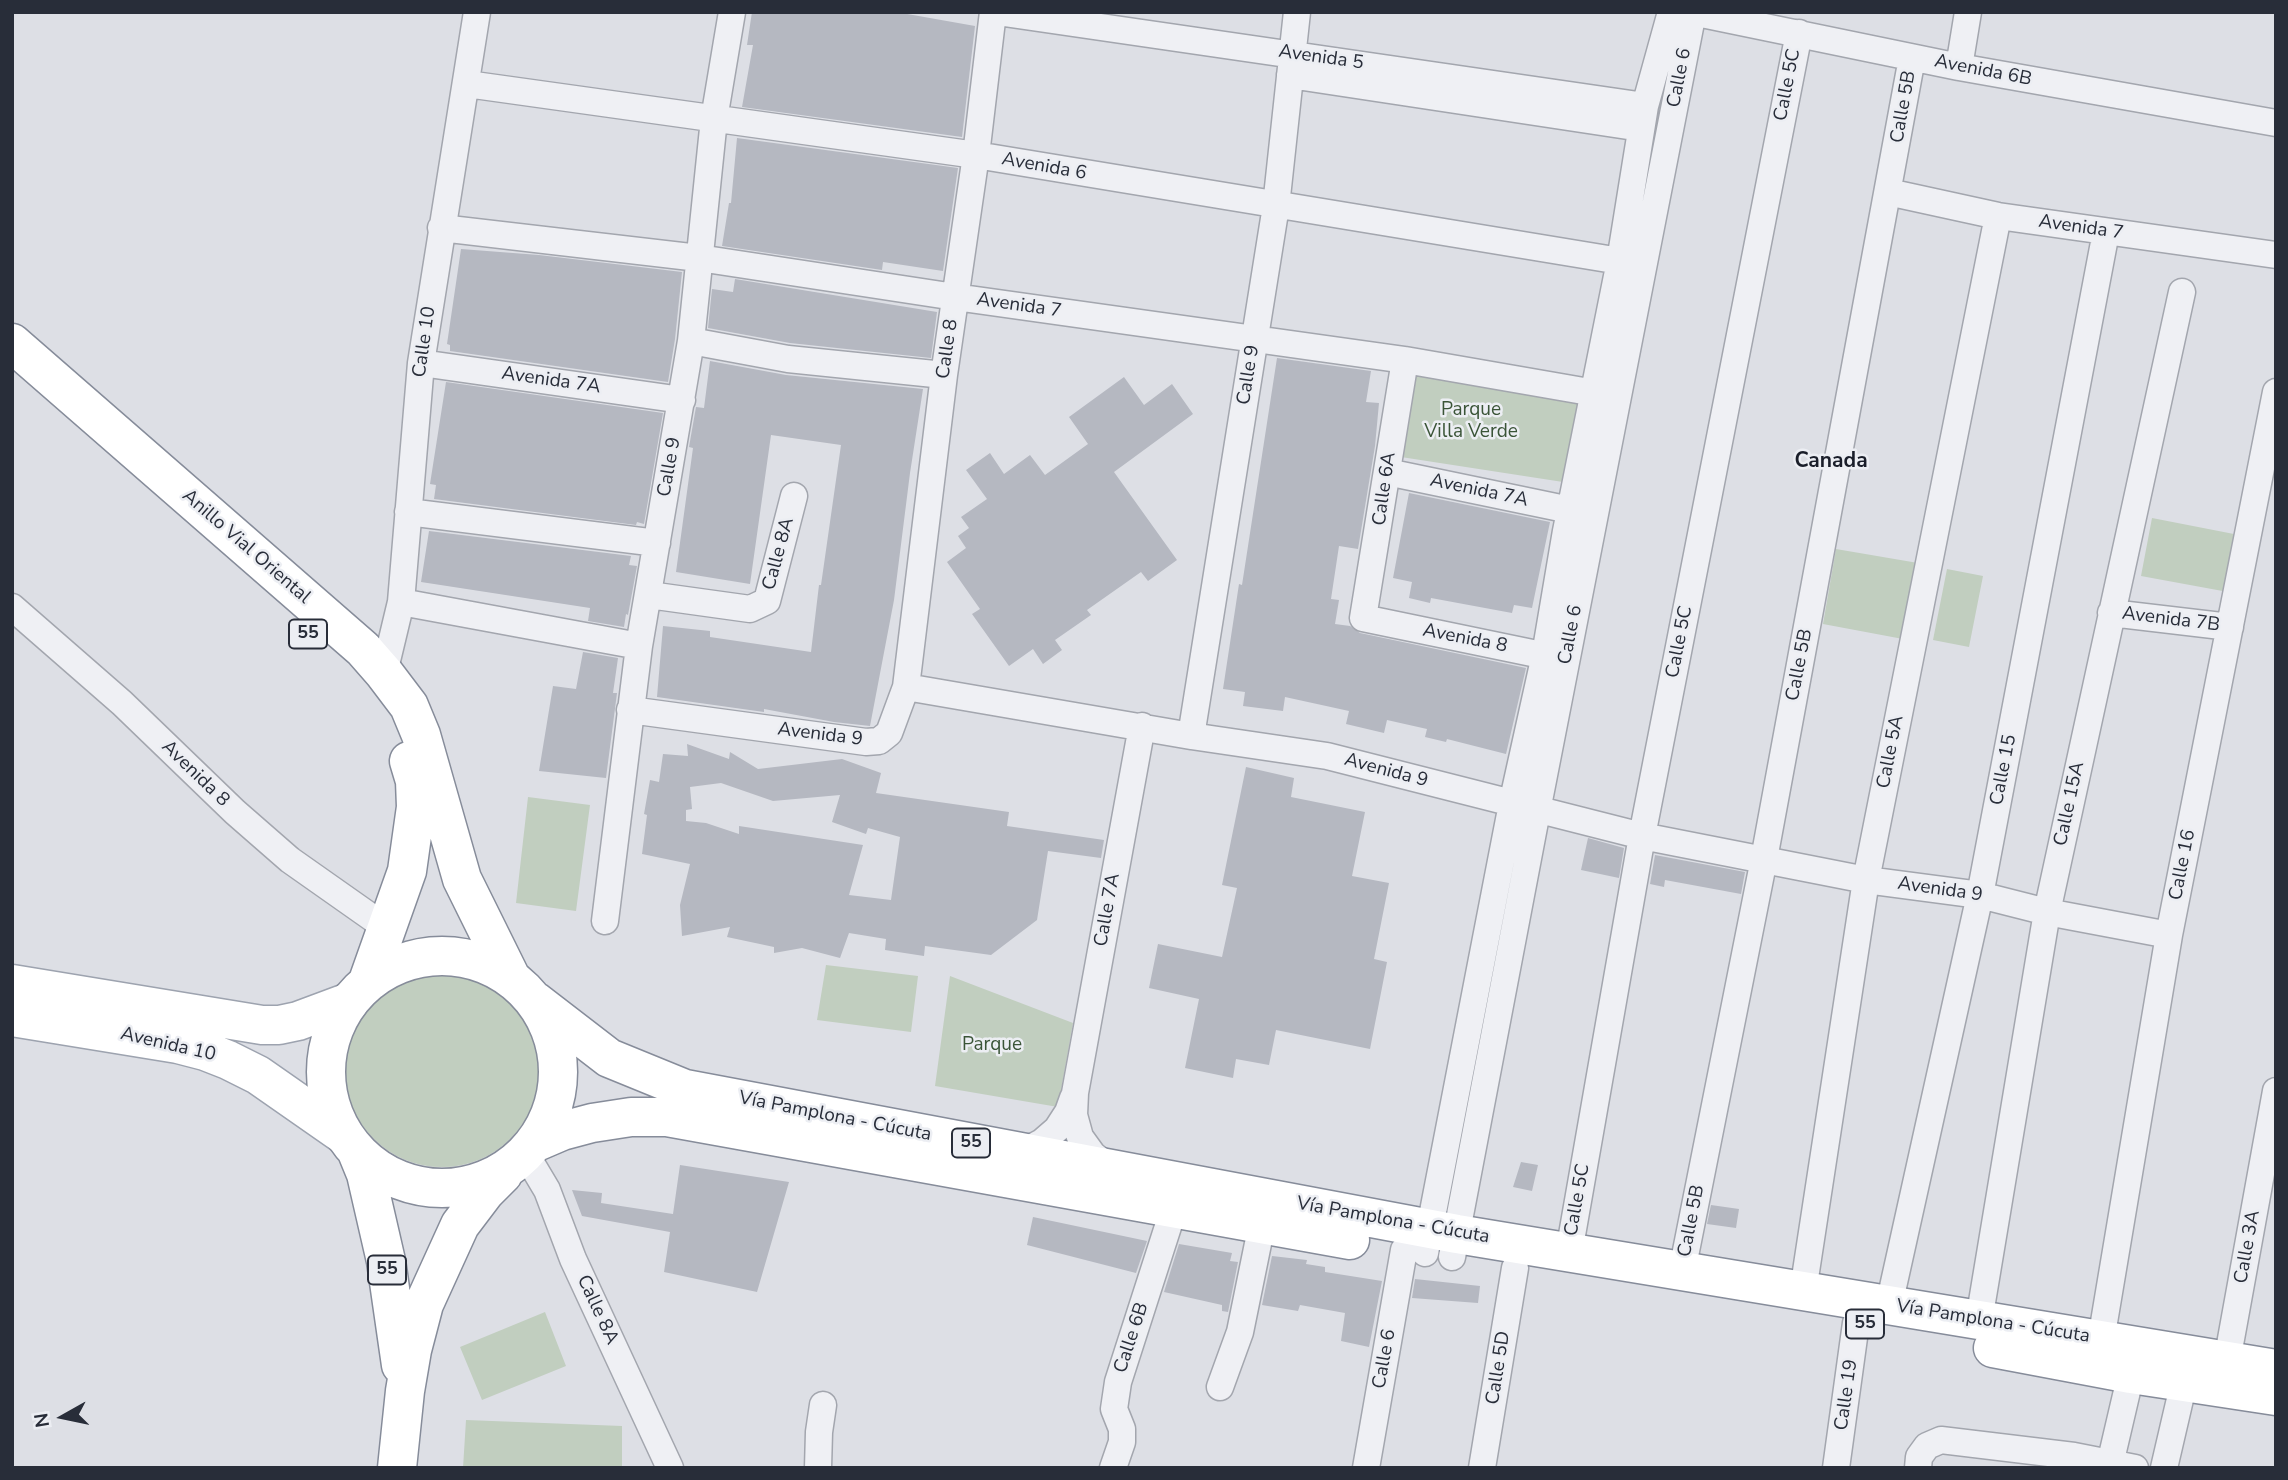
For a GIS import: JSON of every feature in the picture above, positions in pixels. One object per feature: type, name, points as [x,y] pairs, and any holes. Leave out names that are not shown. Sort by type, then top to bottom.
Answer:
[{"type":"main road","name":"Anillo Vial Oriental","points":[[12,343],[363,649],[384,673],[408,706],[421,735],[462,879],[523,990]]},
{"type":"main road","name":"Anillo Vial Oriental","points":[[12,374],[218,553],[352,673],[380,702],[407,756],[415,781],[416,807],[407,872],[387,929],[359,992]]},
{"type":"main road","name":"55","points":[[397,1468],[405,1391],[424,1304],[460,1225],[485,1192],[522,1155],[547,1122],[555,1097],[558,1072],[548,1023],[523,990],[488,965],[464,957],[439,955],[414,958],[390,967],[359,992],[335,1026],[327,1054],[326,1072],[331,1110],[366,1174],[386,1261],[405,1391]]},
{"type":"main road","name":"Avenida 10","points":[[12,984],[262,1025],[298,1021],[359,992]]},
{"type":"main road","name":"Vía Pamplona - Cúcuta","points":[[523,990],[609,1058],[685,1089],[1110,1168],[1434,1244],[1515,1268],[1856,1323],[2130,1374],[2276,1396]]},
{"type":"main road","name":"Avenida 10","points":[[12,1017],[178,1044],[205,1051],[258,1075],[350,1144]]},
{"type":"main road","name":"Vía Pamplona - Cúcuta","points":[[522,1155],[562,1131],[592,1123],[631,1117],[667,1117],[1262,1224],[1434,1244],[1569,1252],[2276,1369]]},
{"type":"main road","name":"55","points":[[350,1144],[375,1168],[395,1179],[441,1189],[464,1187],[487,1180],[522,1155]]},
{"type":"street","name":"Calle 10","points":[[384,673],[401,602],[421,363],[477,12]]},
{"type":"street","name":"Calle 9","points":[[605,921],[639,646],[691,341],[714,119],[732,12]]},
{"type":"street","name":"Avenida 5","points":[[995,12],[1291,64],[1643,117]]},
{"type":"street","name":"Calle 8","points":[[906,687],[944,376],[995,12]]},
{"type":"street","name":"Calle 9","points":[[1192,736],[1276,206],[1297,12]]},
{"type":"street","name":"Calle 6","points":[[1366,1468],[1434,1244],[1555,658],[1595,393],[1643,117],[1671,12]]},
{"type":"street","name":"Calle 6","points":[[1576,526],[1693,12]]},
{"type":"street","name":"Avenida 6B","points":[[1693,12],[1959,67],[2276,123]]},
{"type":"street","points":[[1959,67],[1968,12]]},
{"type":"street","name":"Calle 5C","points":[[1569,1252],[1642,836],[1798,33]]},
{"type":"street","name":"Calle 5B","points":[[1682,1271],[1764,859],[1912,58]]},
{"type":"street","name":"Avenida 6","points":[[467,84],[976,155],[1620,261]]},
{"type":"street","name":"Avenida 7","points":[[1888,192],[1998,216],[2276,255]]},
{"type":"street","name":"Calle 5A","points":[[1803,1291],[1866,880],[1998,216]]},
{"type":"street","name":"Avenida 7","points":[[441,228],[699,258],[1405,360],[1595,393]]},
{"type":"street","name":"Calle 15","points":[[1889,1305],[1980,895],[2106,232]]},
{"type":"street","name":"Calle 15A","points":[[1979,1320],[2047,912],[2182,292]]},
{"type":"street","points":[[691,341],[788,359],[944,376]]},
{"type":"street","name":"Calle 6A","points":[[1363,618],[1405,360]]},
{"type":"street","name":"Avenida 7A","points":[[421,363],[681,400]]},
{"type":"street","name":"Calle 16","points":[[2101,1340],[2169,935],[2276,392]]},
{"type":"street","name":"Avenida 7A","points":[[1387,472],[1576,526]]},
{"type":"street","name":"Calle 8A","points":[[649,595],[750,609],[767,601],[794,496]]},
{"type":"street","points":[[408,512],[657,544]]},
{"type":"street","points":[[401,602],[639,646]]},
{"type":"street","name":"Avenida 8","points":[[12,607],[122,704],[234,812],[281,852],[387,929]]},
{"type":"street","name":"Avenida 7B","points":[[2111,613],[2230,627]]},
{"type":"street","name":"Avenida 8","points":[[1363,618],[1555,658]]},
{"type":"street","name":"Avenida 9","points":[[630,710],[866,742],[879,741],[888,733],[906,687],[1327,756],[1642,836],[1866,880],[1980,895],[2047,912],[2169,935]]},
{"type":"street","name":"Calle 7A","points":[[1110,1168],[1093,1155],[1080,1137],[1074,1115],[1075,1093],[1142,726]]},
{"type":"street","name":"Calle 3A","points":[[2227,1362],[2276,1091]]},
{"type":"street","name":"Calle 7A","points":[[1023,1152],[1042,1142],[1057,1129],[1068,1112],[1075,1093]]},
{"type":"street","name":"Calle 8A","points":[[522,1155],[547,1190],[573,1258],[670,1468]]},
{"type":"street","name":"Calle 6B","points":[[1113,1468],[1122,1442],[1122,1429],[1114,1409],[1118,1382],[1174,1208]]},
{"type":"street","points":[[1220,1387],[1240,1332],[1262,1224]]},
{"type":"street","name":"Calle 5D","points":[[1482,1468],[1515,1268]]},
{"type":"street","name":"Calle 19","points":[[1836,1468],[1856,1323]]},
{"type":"street","points":[[1922,1457],[1941,1440],[2072,1462],[2123,1466],[2130,1374]]},
{"type":"street","points":[[2164,1468],[2184,1382]]},
{"type":"street","points":[[818,1468],[823,1405]]},
{"type":"green space","name":"Parque Villa Verde","points":[[1417,366],[1580,393],[1563,482],[1401,457]]},
{"type":"green space","points":[[2152,518],[2239,535],[2228,592],[2141,576]]},
{"type":"green space","points":[[1836,549],[1918,563],[1903,639],[1823,624]]},
{"type":"green space","points":[[1947,569],[1983,576],[1969,647],[1933,640]]},
{"type":"green space","points":[[528,797],[590,805],[576,911],[516,903]]},
{"type":"green space","points":[[826,965],[918,976],[911,1032],[817,1020]]},
{"type":"green space","points":[[442,973],[479,981],[496,989],[510,1002],[523,1016],[531,1033],[539,1070],[531,1107],[523,1124],[510,1138],[496,1151],[479,1159],[442,1167],[405,1159],[388,1151],[374,1138],[361,1124],[353,1107],[345,1070],[353,1033],[361,1016],[374,1002],[388,989],[405,981]]},
{"type":"green space","name":"Parque","points":[[950,976],[1073,1023],[1058,1107],[935,1086]]},
{"type":"green space","points":[[545,1312],[566,1366],[482,1400],[460,1347]]},
{"type":"green space","points":[[466,1420],[622,1426],[622,1468],[463,1468]]},
{"type":"building","points":[[752,12],[896,12],[975,26],[962,137],[742,107],[753,45],[747,45]]},
{"type":"building","points":[[737,138],[958,168],[943,271],[883,262],[882,270],[722,246],[731,203]]},
{"type":"building","points":[[461,249],[539,255],[682,272],[668,382],[450,351],[450,345],[447,344]]},
{"type":"building","points":[[735,279],[937,312],[931,358],[790,343],[708,328],[712,289],[733,292]]},
{"type":"building","points":[[1277,358],[1371,371],[1366,402],[1379,403],[1375,446],[1358,549],[1339,546],[1331,599],[1339,600],[1335,624],[1350,626],[1360,633],[1526,668],[1506,754],[1447,739],[1446,742],[1425,737],[1427,729],[1387,720],[1384,733],[1346,724],[1349,711],[1285,697],[1283,711],[1243,706],[1245,692],[1223,689]]},
{"type":"building","points":[[710,361],[786,375],[923,389],[894,600],[870,726],[764,709],[764,712],[657,697],[663,626],[710,631],[710,637],[811,652],[841,445],[771,435],[750,584],[676,572],[693,448],[689,447],[696,407],[704,408]]},
{"type":"building","points":[[1124,377],[1144,405],[1172,384],[1193,414],[1114,472],[1177,560],[1148,581],[1141,572],[1087,610],[1091,615],[1055,640],[1062,650],[1043,664],[1033,649],[1009,666],[972,614],[980,609],[947,562],[966,548],[958,536],[969,528],[961,517],[987,499],[966,470],[990,453],[1004,474],[1030,455],[1045,475],[1088,444],[1069,417]]},
{"type":"building","points":[[446,382],[663,413],[644,524],[434,499],[436,485],[430,484]]},
{"type":"building","points":[[1409,493],[1550,522],[1532,608],[1514,605],[1512,613],[1431,598],[1430,603],[1409,598],[1412,582],[1393,578]]},
{"type":"building","points":[[429,531],[631,556],[629,565],[637,566],[624,627],[588,621],[590,608],[421,582]]},
{"type":"building","points":[[583,652],[618,658],[613,693],[617,693],[606,778],[539,771],[553,686],[576,689]]},
{"type":"building","points":[[687,744],[729,759],[730,752],[758,769],[842,759],[881,773],[876,793],[1009,812],[1007,826],[1104,840],[1101,858],[1048,851],[1037,920],[991,955],[925,946],[924,956],[885,950],[886,939],[849,933],[840,958],[802,948],[774,953],[774,947],[727,937],[730,927],[682,936],[680,905],[690,864],[642,854],[647,815],[644,814],[650,780],[659,782],[663,754],[688,756]],"holes":[[[721,783],[773,801],[840,795],[832,822],[866,834],[868,828],[900,837],[891,900],[849,895],[863,845],[739,826],[739,834],[706,823],[686,821],[686,810],[692,809],[690,787]]]},
{"type":"building","points":[[1246,767],[1294,778],[1291,797],[1365,812],[1352,876],[1389,883],[1374,959],[1387,962],[1370,1049],[1276,1030],[1269,1065],[1236,1059],[1233,1078],[1185,1068],[1199,999],[1149,988],[1158,944],[1222,957],[1237,888],[1222,885]]},
{"type":"building","points":[[1588,838],[1624,848],[1619,878],[1581,870]]},
{"type":"building","points":[[1655,855],[1745,872],[1741,894],[1665,880],[1664,887],[1650,884]]},
{"type":"building","points":[[1521,1162],[1538,1165],[1532,1191],[1513,1187]]},
{"type":"building","points":[[680,1165],[789,1182],[757,1292],[664,1272],[670,1232],[582,1216],[572,1190],[602,1193],[601,1203],[673,1214]]},
{"type":"building","points":[[1711,1205],[1739,1209],[1736,1228],[1707,1224]]},
{"type":"building","points":[[1033,1217],[1147,1241],[1136,1273],[1027,1245]]},
{"type":"building","points":[[1179,1244],[1232,1253],[1230,1261],[1238,1262],[1228,1312],[1222,1311],[1222,1305],[1164,1292]]},
{"type":"building","points":[[1272,1256],[1307,1260],[1306,1264],[1325,1267],[1325,1272],[1382,1281],[1369,1347],[1341,1341],[1345,1313],[1300,1305],[1298,1311],[1262,1305]]},
{"type":"building","points":[[1415,1279],[1480,1286],[1478,1303],[1412,1298]]},
{"type":"district","name":"Canada","points":[[1831,462]]}]
